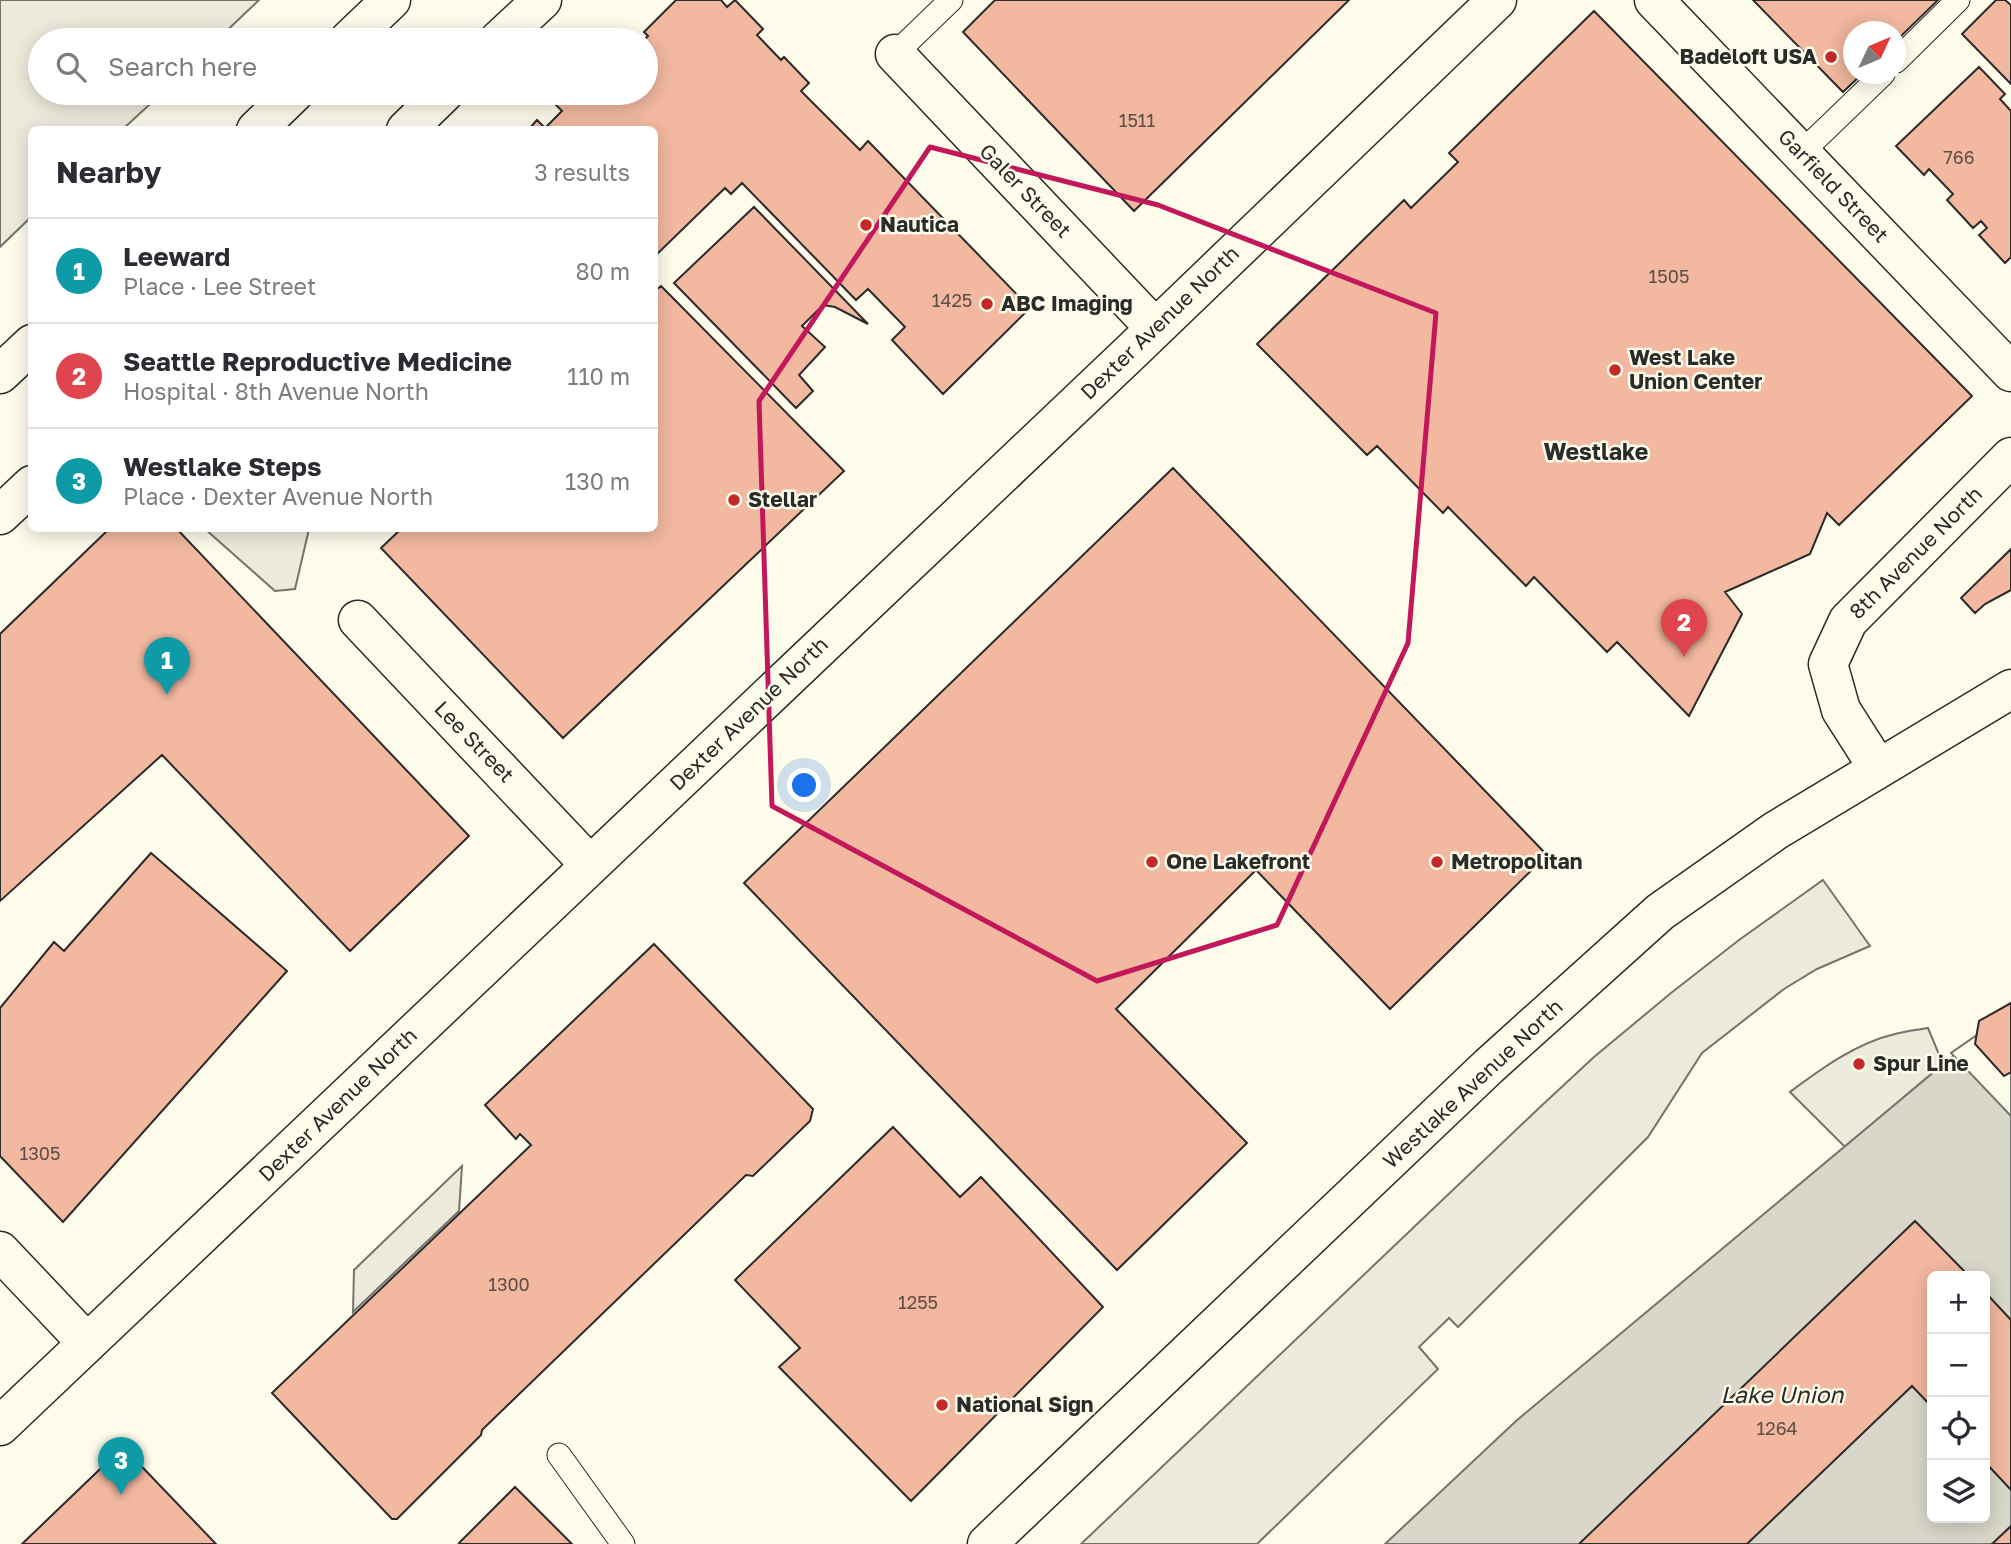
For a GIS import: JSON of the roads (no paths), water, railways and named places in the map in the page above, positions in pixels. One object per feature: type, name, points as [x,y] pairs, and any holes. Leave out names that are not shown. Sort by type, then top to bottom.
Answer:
[{"type":"main road","points":[[362,28],[391,0]]},
{"type":"main road","points":[[512,28],[542,0]]},
{"type":"main road","name":"Dexter Avenue North","points":[[0,1426],[1497,0]]},
{"type":"main road","name":"Garfield Street","points":[[1654,0],[2011,372]]},
{"type":"main road","name":"Galer Street","points":[[895,54],[1155,328]]},
{"type":"main road","points":[[260,126],[282,105]]},
{"type":"main road","points":[[410,126],[432,105]]},
{"type":"main road","points":[[0,374],[28,348]]},
{"type":"main road","name":"8th Avenue North","points":[[1878,768],[1841,710],[1828,664],[1848,621],[2011,457]]},
{"type":"main road","points":[[0,515],[28,489]]},
{"type":"main road","name":"Lee Street","points":[[358,620],[590,865]]},
{"type":"main road","name":"Westlake Avenue North","points":[[987,1544],[1479,1076],[1660,912],[1775,831],[2011,690]]},
{"type":"main road","points":[[0,1251],[87,1343]]},
{"type":"lane","points":[[895,54],[951,0]]},
{"type":"lane","points":[[1906,50],[1958,0]]},
{"type":"lane","points":[[1801,153],[1873,84]]},
{"type":"lane","points":[[559,1455],[623,1544]]},
{"type":"water","name":"Lake Union","points":[[2011,1018],[2011,1544],[1385,1544],[1516,1421],[1959,1051]]},
{"type":"place","name":"Badeloft USA","points":[[1831,57]]},
{"type":"place","name":"Nautica","points":[[866,225]]},
{"type":"place","name":"ABC Imaging","points":[[987,304]]},
{"type":"place","name":"West Lake Union Center","points":[[1615,370]]},
{"type":"place","name":"Stellar","points":[[734,500]]},
{"type":"place","name":"Seattle Reproductive Medicine","points":[[1684,657]]},
{"type":"place","name":"Leeward","points":[[167,695]]},
{"type":"place","name":"One Lakefront","points":[[1152,862]]},
{"type":"place","name":"Metropolitan","points":[[1437,862]]},
{"type":"place","name":"Spur Line","points":[[1859,1064]]},
{"type":"place","name":"National Sign","points":[[942,1405]]},
{"type":"place","name":"Westlake Steps","points":[[121,1495]]},
{"type":"district","name":"Westlake","points":[[1596,452]]}]
